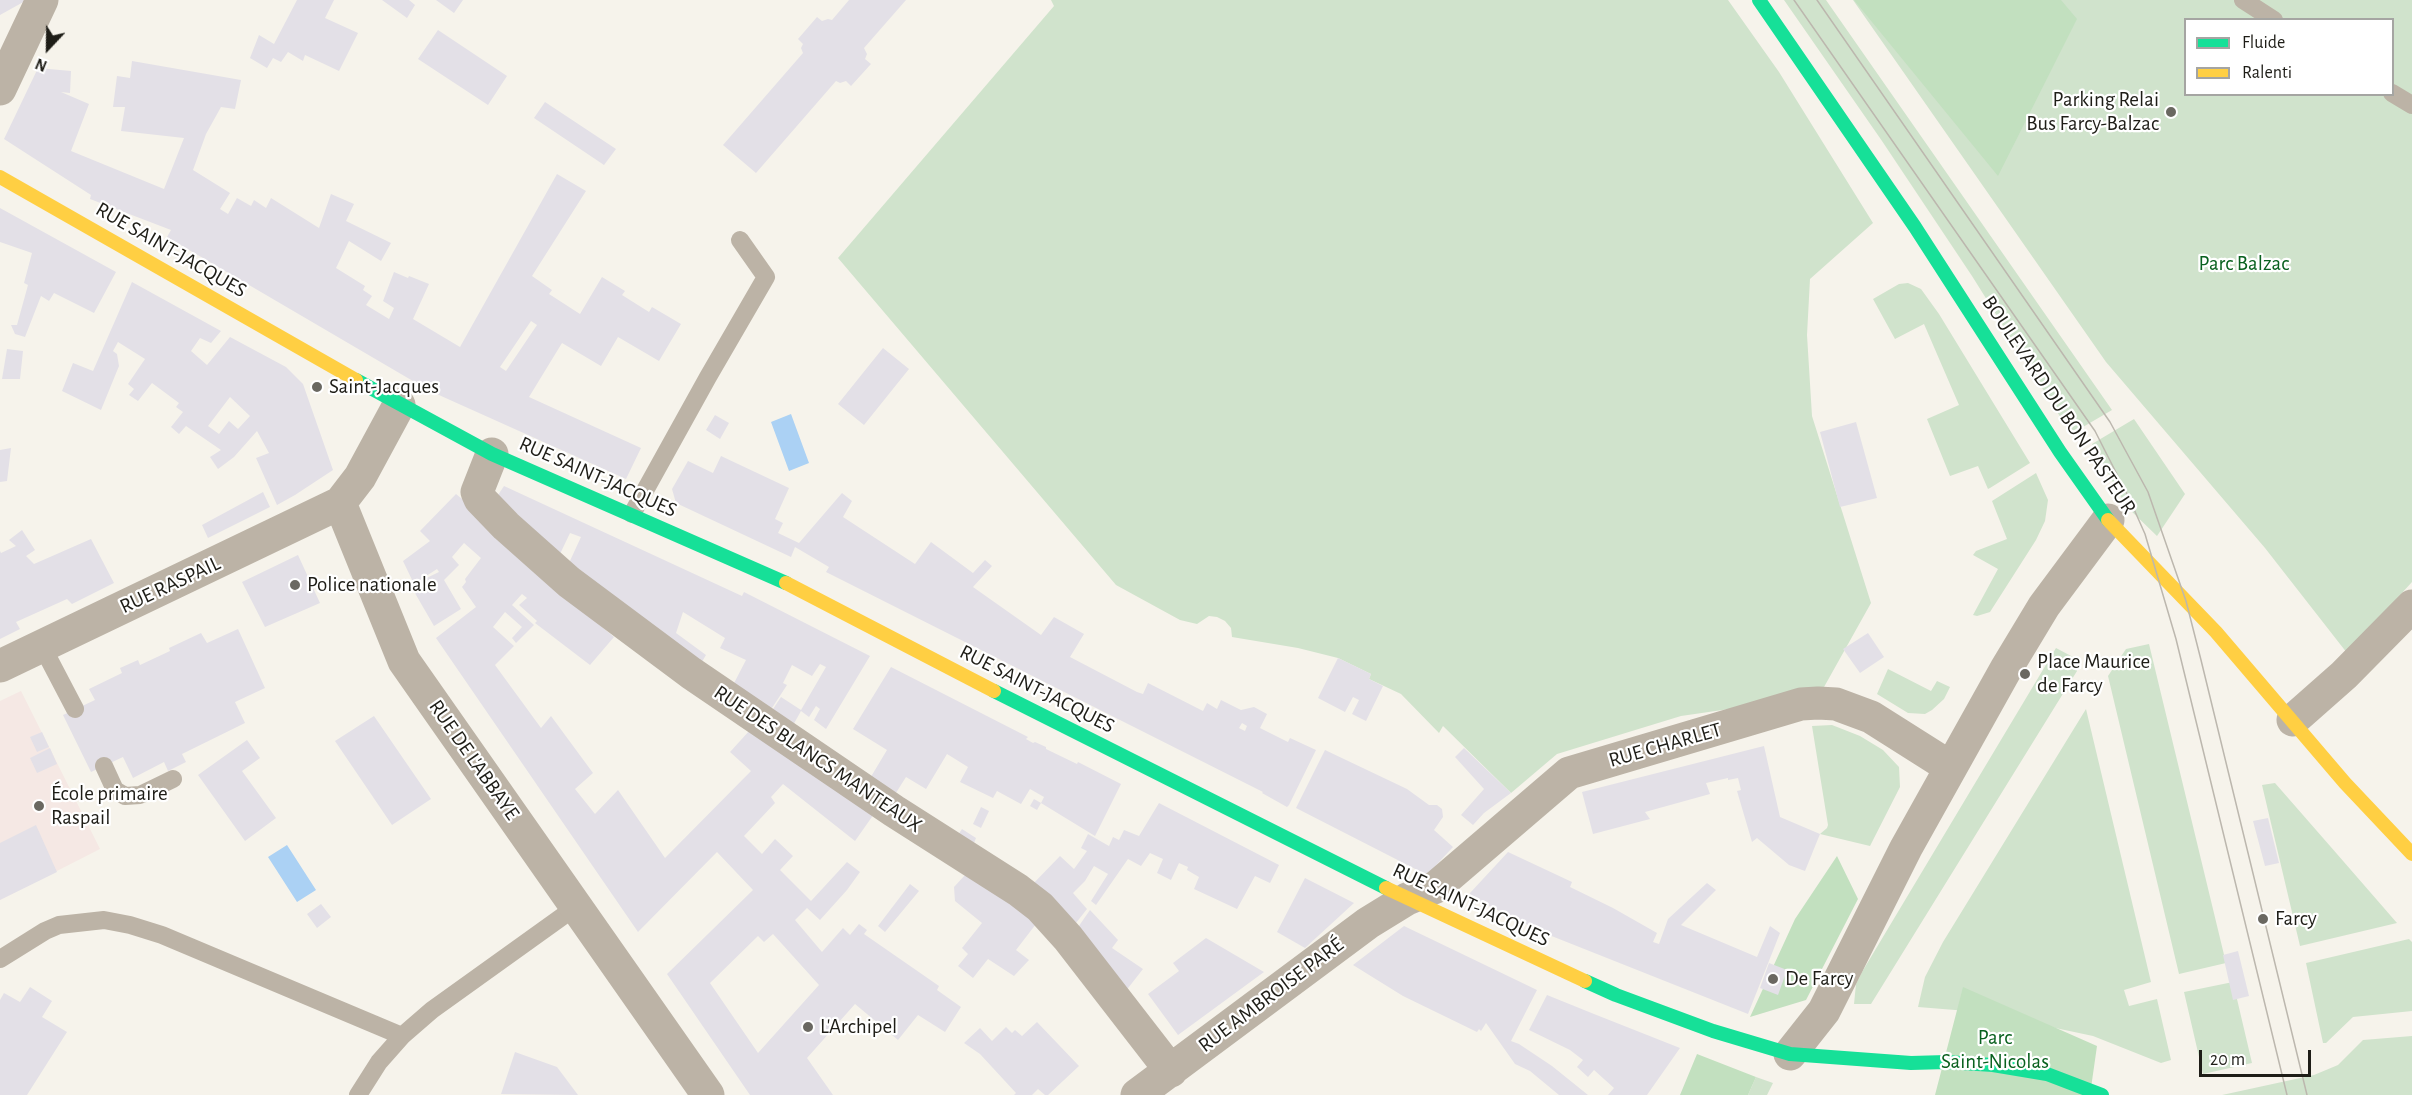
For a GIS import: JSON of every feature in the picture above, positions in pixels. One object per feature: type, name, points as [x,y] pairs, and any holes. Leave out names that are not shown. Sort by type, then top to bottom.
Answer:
[{"type":"street","points":[[0,89],[42,0]]},
{"type":"street","name":"BOULEVARD DU BON PASTEUR","points":[[1759,0],[1909,218],[2060,452],[2108,520],[2216,632],[2294,720],[2345,783],[2412,855]]},
{"type":"street","name":"RUE SAINT-JACQUES","points":[[0,177],[399,405],[492,454],[771,576],[897,639],[1020,705],[1407,899],[1616,995],[1713,1031],[1790,1054],[1911,1064],[1946,1062],[1993,1065],[2047,1074],[2102,1095]]},
{"type":"street","points":[[340,503],[360,477],[399,405]]},
{"type":"street","name":"RUE DES BLANCS MANTEAUX","points":[[492,454],[477,492],[480,500],[506,526],[569,582],[691,672],[894,811],[1018,890],[1040,908],[1068,938],[1171,1071]]},
{"type":"street","name":"RUE RASPAIL","points":[[0,666],[340,503]]},
{"type":"street","name":"RUE DE L'ABBAYE","points":[[340,503],[404,661],[708,1095]]},
{"type":"street","points":[[1790,1054],[1824,1011],[1906,848],[1950,767],[2044,606],[2108,520]]},
{"type":"street","points":[[2294,720],[2344,675],[2412,606]]},
{"type":"street","name":"RUE CHARLET","points":[[1407,899],[1436,887],[1569,773],[1801,704],[1836,705],[1854,709],[1871,717],[1950,767]]},
{"type":"street","name":"RUE AMBROISE PARÉ","points":[[1137,1095],[1368,922],[1407,899]]},
{"type":"lane","points":[[2243,0],[2271,18]]},
{"type":"lane","points":[[2394,94],[2412,105]]},
{"type":"lane","points":[[632,514],[766,277],[740,240]]},
{"type":"lane","points":[[42,646],[75,709]]},
{"type":"lane","points":[[104,766],[115,790],[125,796],[140,795],[173,779]]},
{"type":"lane","points":[[358,1095],[379,1062],[402,1036],[432,1010],[577,906]]},
{"type":"lane","points":[[0,959],[59,925],[104,921],[130,925],[162,935],[402,1036]]},
{"type":"shaded area","name":"École primaire Raspail","points":[[21,691],[100,849],[0,900],[0,701]]},
{"type":"green space","points":[[1051,0],[1728,0],[1779,72],[1873,223],[1810,279],[1807,335],[1812,416],[1871,603],[1819,696],[1681,716],[1557,754],[1511,793],[1443,726],[1439,733],[1401,694],[1369,679],[1371,674],[1338,658],[1298,648],[1232,637],[1231,628],[1217,617],[1209,616],[1197,624],[1180,620],[1116,585],[838,258],[1054,6]]},
{"type":"green space","points":[[1784,0],[1826,0],[2112,410],[2071,434],[1972,276]]},
{"type":"green space","name":"Parc Balzac","points":[[1853,0],[2412,0],[2412,582],[2347,653],[2265,548],[2106,362]]},
{"type":"green space","points":[[1854,0],[2061,0],[2077,19],[1998,176]]},
{"type":"green space","points":[[1908,283],[1921,289],[1939,314],[2030,463],[1988,489],[1978,466],[1950,476],[1927,419],[1959,405],[1924,324],[1895,339],[1873,299],[1899,284]]},
{"type":"green space","points":[[2134,419],[2185,494],[2157,536],[2126,506],[2092,444]]},
{"type":"green space","points":[[2036,473],[2048,500],[2045,521],[2036,540],[1990,612],[1973,615],[1998,569],[1973,555],[1976,551],[2007,539],[1992,501]]},
{"type":"green space","points":[[2149,644],[2226,963],[2179,974],[2108,676],[2126,649]]},
{"type":"green space","points":[[2056,648],[2073,657],[2077,671],[1871,1004],[1854,1004],[1856,984],[1862,972]]},
{"type":"green space","points":[[1888,669],[1931,691],[1937,681],[1950,687],[1944,699],[1932,710],[1925,714],[1908,713],[1877,694]]},
{"type":"green space","points":[[2086,709],[2151,982],[2124,990],[2129,1006],[2157,999],[2171,1060],[2161,1063],[2093,1036],[1980,1012],[1918,1007],[1925,977],[1943,942]]},
{"type":"green space","points":[[1832,725],[1860,736],[1883,750],[1899,767],[1900,787],[1870,846],[1820,834],[1828,825],[1812,726]]},
{"type":"green space","points":[[2275,783],[2397,923],[2300,946],[2262,785]]},
{"type":"green space","points":[[1837,856],[1858,899],[1806,1000],[1750,1017],[1795,919]]},
{"type":"green space","points":[[2409,939],[2412,942],[2412,1011],[2353,1017],[2326,1043],[2323,1043],[2306,963]]},
{"type":"green space","points":[[2233,982],[2252,1063],[2203,1074],[2184,992]]},
{"type":"green space","name":"Parc Saint-Nicolas","points":[[1963,987],[2097,1046],[2090,1095],[1935,1095]]},
{"type":"green space","points":[[2412,1036],[2412,1095],[2222,1095],[2314,1075],[2338,1065],[2363,1040]]},
{"type":"green space","points":[[1697,1054],[1756,1077],[1748,1095],[1680,1095]]},
{"type":"green space","points":[[1756,1077],[1773,1083],[1767,1095],[1748,1095]]},
{"type":"water","points":[[791,414],[809,463],[789,471],[771,422]]},
{"type":"water","points":[[287,845],[316,890],[297,902],[268,857]]},
{"type":"building","points":[[0,0],[27,0],[0,15]]},
{"type":"building","points":[[297,0],[334,0],[325,18],[358,33],[339,71],[305,55],[303,61],[288,52],[281,62],[273,58],[267,68],[250,58],[259,35],[274,44]]},
{"type":"building","points":[[382,0],[409,0],[415,5],[407,18]]},
{"type":"building","points":[[436,0],[463,0],[454,13]]},
{"type":"building","points":[[849,0],[906,0],[864,48],[867,54],[865,59],[871,64],[851,86],[846,81],[840,83],[836,81],[756,173],[723,145],[803,53],[801,48],[803,44],[798,39],[817,17],[822,21],[832,20]]},
{"type":"building","points":[[438,30],[507,76],[488,105],[418,59]]},
{"type":"building","points":[[132,61],[241,80],[235,109],[221,107],[206,134],[193,170],[230,193],[220,209],[228,214],[237,198],[251,206],[254,200],[266,208],[271,198],[319,228],[331,194],[354,204],[346,221],[391,243],[381,261],[349,241],[336,268],[365,286],[363,290],[372,296],[366,305],[389,319],[394,308],[383,301],[394,272],[429,284],[413,319],[460,347],[557,174],[586,191],[532,276],[552,290],[549,294],[580,314],[602,277],[625,291],[622,295],[649,312],[652,307],[681,324],[659,361],[618,337],[601,366],[562,343],[529,397],[641,448],[626,479],[430,391],[167,237],[171,230],[90,199],[91,195],[4,139],[38,68],[71,71],[70,93],[61,92],[89,104],[71,151],[164,189],[184,138],[121,131],[125,107],[113,107],[117,76],[130,78]],"holes":[[[531,321],[537,325],[506,371],[500,367]]]},
{"type":"building","points":[[545,102],[616,149],[604,165],[534,118]]},
{"type":"building","points":[[0,208],[116,272],[94,313],[54,293],[49,301],[41,296],[25,337],[15,334],[11,325],[17,325],[28,285],[24,283],[32,253],[0,242]]},
{"type":"building","points":[[132,282],[221,331],[211,343],[200,338],[191,351],[207,365],[230,337],[286,367],[303,384],[333,470],[277,505],[256,458],[269,453],[257,431],[234,457],[218,469],[210,457],[221,450],[186,426],[179,434],[171,427],[183,412],[176,407],[179,403],[152,383],[138,401],[129,395],[134,389],[128,384],[145,359],[118,342],[113,351],[117,354],[119,366],[101,410],[62,391],[73,363],[93,371]],"holes":[[[230,397],[250,416],[238,429],[229,421],[219,434],[208,426]]]},
{"type":"building","points":[[883,348],[909,369],[864,425],[838,404]]},
{"type":"building","points":[[7,349],[23,351],[20,379],[2,379]]},
{"type":"building","points":[[715,415],[729,423],[720,439],[706,430]]},
{"type":"building","points":[[1856,422],[1877,498],[1840,507],[1820,432]]},
{"type":"building","points":[[11,448],[7,481],[0,482],[0,450]]},
{"type":"building","points":[[721,456],[789,488],[775,519],[783,523],[778,533],[799,543],[842,493],[852,501],[843,517],[915,564],[931,542],[973,573],[985,560],[992,566],[973,587],[1041,635],[1054,617],[1084,634],[1070,657],[1137,692],[1143,694],[1148,683],[1203,711],[1207,703],[1217,709],[1221,700],[1241,710],[1254,707],[1267,714],[1260,728],[1288,742],[1290,738],[1316,750],[1289,805],[1287,807],[1263,792],[826,572],[829,567],[795,547],[791,557],[676,503],[672,489],[688,461],[713,473]],"holes":[[[1242,723],[1247,726],[1245,731],[1239,728]]]},
{"type":"building","points":[[504,486],[742,596],[744,592],[870,656],[826,729],[814,720],[820,709],[816,706],[809,717],[801,711],[792,727],[771,712],[781,697],[801,710],[826,667],[820,664],[812,676],[792,665],[783,683],[787,685],[770,711],[732,687],[746,660],[720,648],[725,638],[683,612],[676,633],[706,655],[697,670],[569,563],[581,537],[570,533],[560,554],[494,501]]},
{"type":"building","points":[[263,492],[270,507],[208,538],[202,525]]},
{"type":"building","points":[[456,494],[485,518],[563,594],[614,637],[590,665],[535,623],[537,621],[519,605],[527,598],[522,594],[512,605],[534,625],[516,643],[512,638],[522,627],[505,612],[493,627],[514,646],[495,665],[541,728],[551,716],[593,773],[575,789],[595,814],[618,790],[665,858],[751,771],[730,752],[750,730],[874,814],[855,841],[783,784],[771,797],[775,803],[744,836],[762,854],[775,839],[793,856],[780,870],[811,901],[847,862],[860,872],[820,920],[807,908],[795,920],[822,952],[843,928],[850,935],[859,924],[867,930],[864,934],[939,986],[937,990],[961,1007],[945,1032],[918,1015],[898,1040],[855,1004],[807,1058],[833,1095],[750,1095],[667,974],[753,890],[717,852],[638,932],[436,638],[476,607],[462,587],[466,582],[465,579],[481,558],[464,543],[452,557],[459,565],[444,580],[461,609],[434,626],[412,588],[414,584],[403,561],[430,541],[420,531]],"holes":[[[437,569],[439,572],[414,584]],[[773,934],[819,985],[758,1053],[710,983],[758,936],[764,942]]]},
{"type":"building","points":[[22,530],[35,550],[26,556],[34,564],[91,539],[114,583],[72,604],[67,599],[16,622],[20,629],[0,639],[0,551],[1,553],[16,546],[9,540]]},
{"type":"building","points":[[298,555],[320,603],[265,627],[242,582]]},
{"type":"building","points":[[238,629],[265,688],[235,702],[245,723],[182,754],[186,762],[168,771],[164,762],[133,778],[123,757],[91,772],[63,715],[95,700],[89,689],[122,673],[120,668],[138,660],[140,665],[201,633],[207,643]]},
{"type":"building","points":[[1868,633],[1884,657],[1860,673],[1843,649]]},
{"type":"building","points":[[1338,658],[1371,674],[1369,679],[1383,686],[1366,721],[1352,714],[1359,700],[1353,697],[1345,712],[1318,698]]},
{"type":"building","points":[[891,667],[1028,737],[1026,739],[1033,743],[1046,747],[1121,784],[1095,836],[1041,803],[1044,797],[1030,789],[1021,804],[997,791],[993,798],[960,782],[968,767],[947,754],[926,789],[906,777],[894,796],[869,780],[887,750],[853,729]]},
{"type":"building","points":[[374,716],[431,799],[392,825],[335,741]]},
{"type":"building","points":[[42,732],[49,747],[37,752],[30,737]]},
{"type":"building","points":[[247,740],[260,758],[242,771],[276,818],[245,841],[198,775]]},
{"type":"building","points":[[1764,746],[1780,817],[1820,834],[1805,871],[1789,865],[1757,838],[1752,842],[1737,791],[1741,790],[1738,778],[1706,783],[1710,794],[1645,812],[1650,819],[1593,834],[1582,792]]},
{"type":"building","points":[[50,748],[57,764],[37,773],[30,758]]},
{"type":"building","points":[[1464,748],[1511,793],[1484,813],[1473,825],[1461,815],[1484,789],[1455,757]]},
{"type":"building","points":[[1325,750],[1407,789],[1429,805],[1437,805],[1442,809],[1443,817],[1434,830],[1453,847],[1427,875],[1296,808]]},
{"type":"building","points":[[1034,799],[1041,803],[1037,810],[1030,806]]},
{"type":"building","points":[[1159,803],[1279,865],[1270,883],[1255,876],[1237,909],[1194,889],[1199,877],[1187,870],[1188,867],[1179,863],[1171,880],[1157,873],[1163,859],[1150,853],[1141,866],[1128,859],[1096,905],[1091,901],[1108,874],[1094,866],[1085,881],[1073,893],[1087,909],[1072,928],[1030,887],[1060,856],[1074,869],[1087,851],[1081,848],[1088,834],[1109,846],[1113,837],[1119,840],[1124,830],[1139,836]]},
{"type":"building","points":[[981,807],[989,811],[981,828],[973,824]]},
{"type":"building","points":[[2268,818],[2279,863],[2265,866],[2253,821]]},
{"type":"building","points":[[36,825],[57,872],[0,900],[0,843]]},
{"type":"building","points":[[962,829],[976,838],[972,848],[956,838]]},
{"type":"building","points":[[1508,852],[1572,882],[1570,887],[1657,933],[1653,942],[1659,944],[1668,919],[1707,883],[1716,890],[1681,925],[1757,957],[1770,926],[1780,933],[1748,1014],[1544,933],[1471,897],[1470,893]]},
{"type":"building","points":[[966,874],[1008,898],[1036,924],[1016,950],[1029,960],[1014,976],[988,959],[973,978],[958,966],[968,954],[962,948],[982,923],[955,901],[954,887]]},
{"type":"building","points":[[1305,878],[1354,903],[1305,948],[1277,932]]},
{"type":"building","points":[[910,884],[919,891],[885,932],[878,926]]},
{"type":"building","points":[[321,904],[331,917],[317,928],[307,914]]},
{"type":"building","points":[[1090,910],[1118,940],[1112,948],[1143,969],[1125,992],[1074,933]]},
{"type":"building","points":[[1404,926],[1537,990],[1511,1041],[1552,1066],[1588,1095],[1559,1095],[1530,1071],[1515,1064],[1486,1023],[1481,1031],[1479,1029],[1477,1032],[1403,996],[1353,965]]},
{"type":"building","points":[[1206,938],[1264,972],[1178,1035],[1148,994],[1179,971],[1173,963]]},
{"type":"building","points":[[2238,951],[2249,996],[2233,1000],[2223,955]]},
{"type":"building","name":"De Farcy","points":[[1769,963],[1787,970],[1778,995],[1760,988]]},
{"type":"building","points":[[30,987],[52,1001],[42,1017],[67,1032],[27,1095],[0,1095],[0,1000],[4,993],[20,1002]]},
{"type":"building","points":[[1547,995],[1680,1048],[1647,1095],[1608,1095],[1614,1088],[1594,1070],[1588,1077],[1577,1067],[1583,1060],[1570,1050],[1529,1030]]},
{"type":"building","points":[[1037,1022],[1079,1066],[1048,1095],[1038,1089],[1032,1095],[1014,1095],[1016,1093],[980,1054],[964,1043],[980,1028],[992,1041],[1006,1027],[1012,1033],[1015,1030],[1022,1036]]},
{"type":"building","points":[[1987,1033],[2008,1035],[2007,1044],[1986,1042]]},
{"type":"building","points":[[515,1052],[557,1067],[578,1095],[501,1094]]},
{"type":"tram line","points":[[1794,0],[2095,431],[2129,498],[2145,534],[2176,639],[2287,1095]]},
{"type":"tram line","points":[[1817,0],[2110,422],[2148,492],[2186,601],[2307,1095]]},
{"type":"traffic: fast","points":[[1759,0],[1915,227],[2060,452],[2108,520]]},
{"type":"traffic: fast","points":[[356,380],[492,454],[786,583]]},
{"type":"traffic: fast","points":[[994,691],[1386,888]]},
{"type":"traffic: fast","points":[[1585,981],[1713,1031],[1790,1054],[1911,1063],[1946,1062],[1993,1065],[2047,1074],[2102,1095]]},
{"type":"traffic: slow","points":[[0,177],[356,380]]},
{"type":"traffic: slow","points":[[2108,520],[2216,632],[2345,783],[2412,854]]},
{"type":"traffic: slow","points":[[786,583],[994,691]]},
{"type":"traffic: slow","points":[[1386,888],[1585,981]]},
{"type":"place","name":"Parking Relai Bus Farcy-Balzac","points":[[2171,112]]},
{"type":"place","name":"Saint-Jacques","points":[[317,387]]},
{"type":"place","name":"Police nationale","points":[[295,585]]},
{"type":"place","name":"Place Maurice de Farcy","points":[[2025,674]]},
{"type":"place","name":"École primaire Raspail","points":[[39,806]]},
{"type":"place","name":"Farcy","points":[[2263,919]]},
{"type":"place","name":"De Farcy","points":[[1773,979]]},
{"type":"place","name":"L'Archipel","points":[[808,1027]]}]
